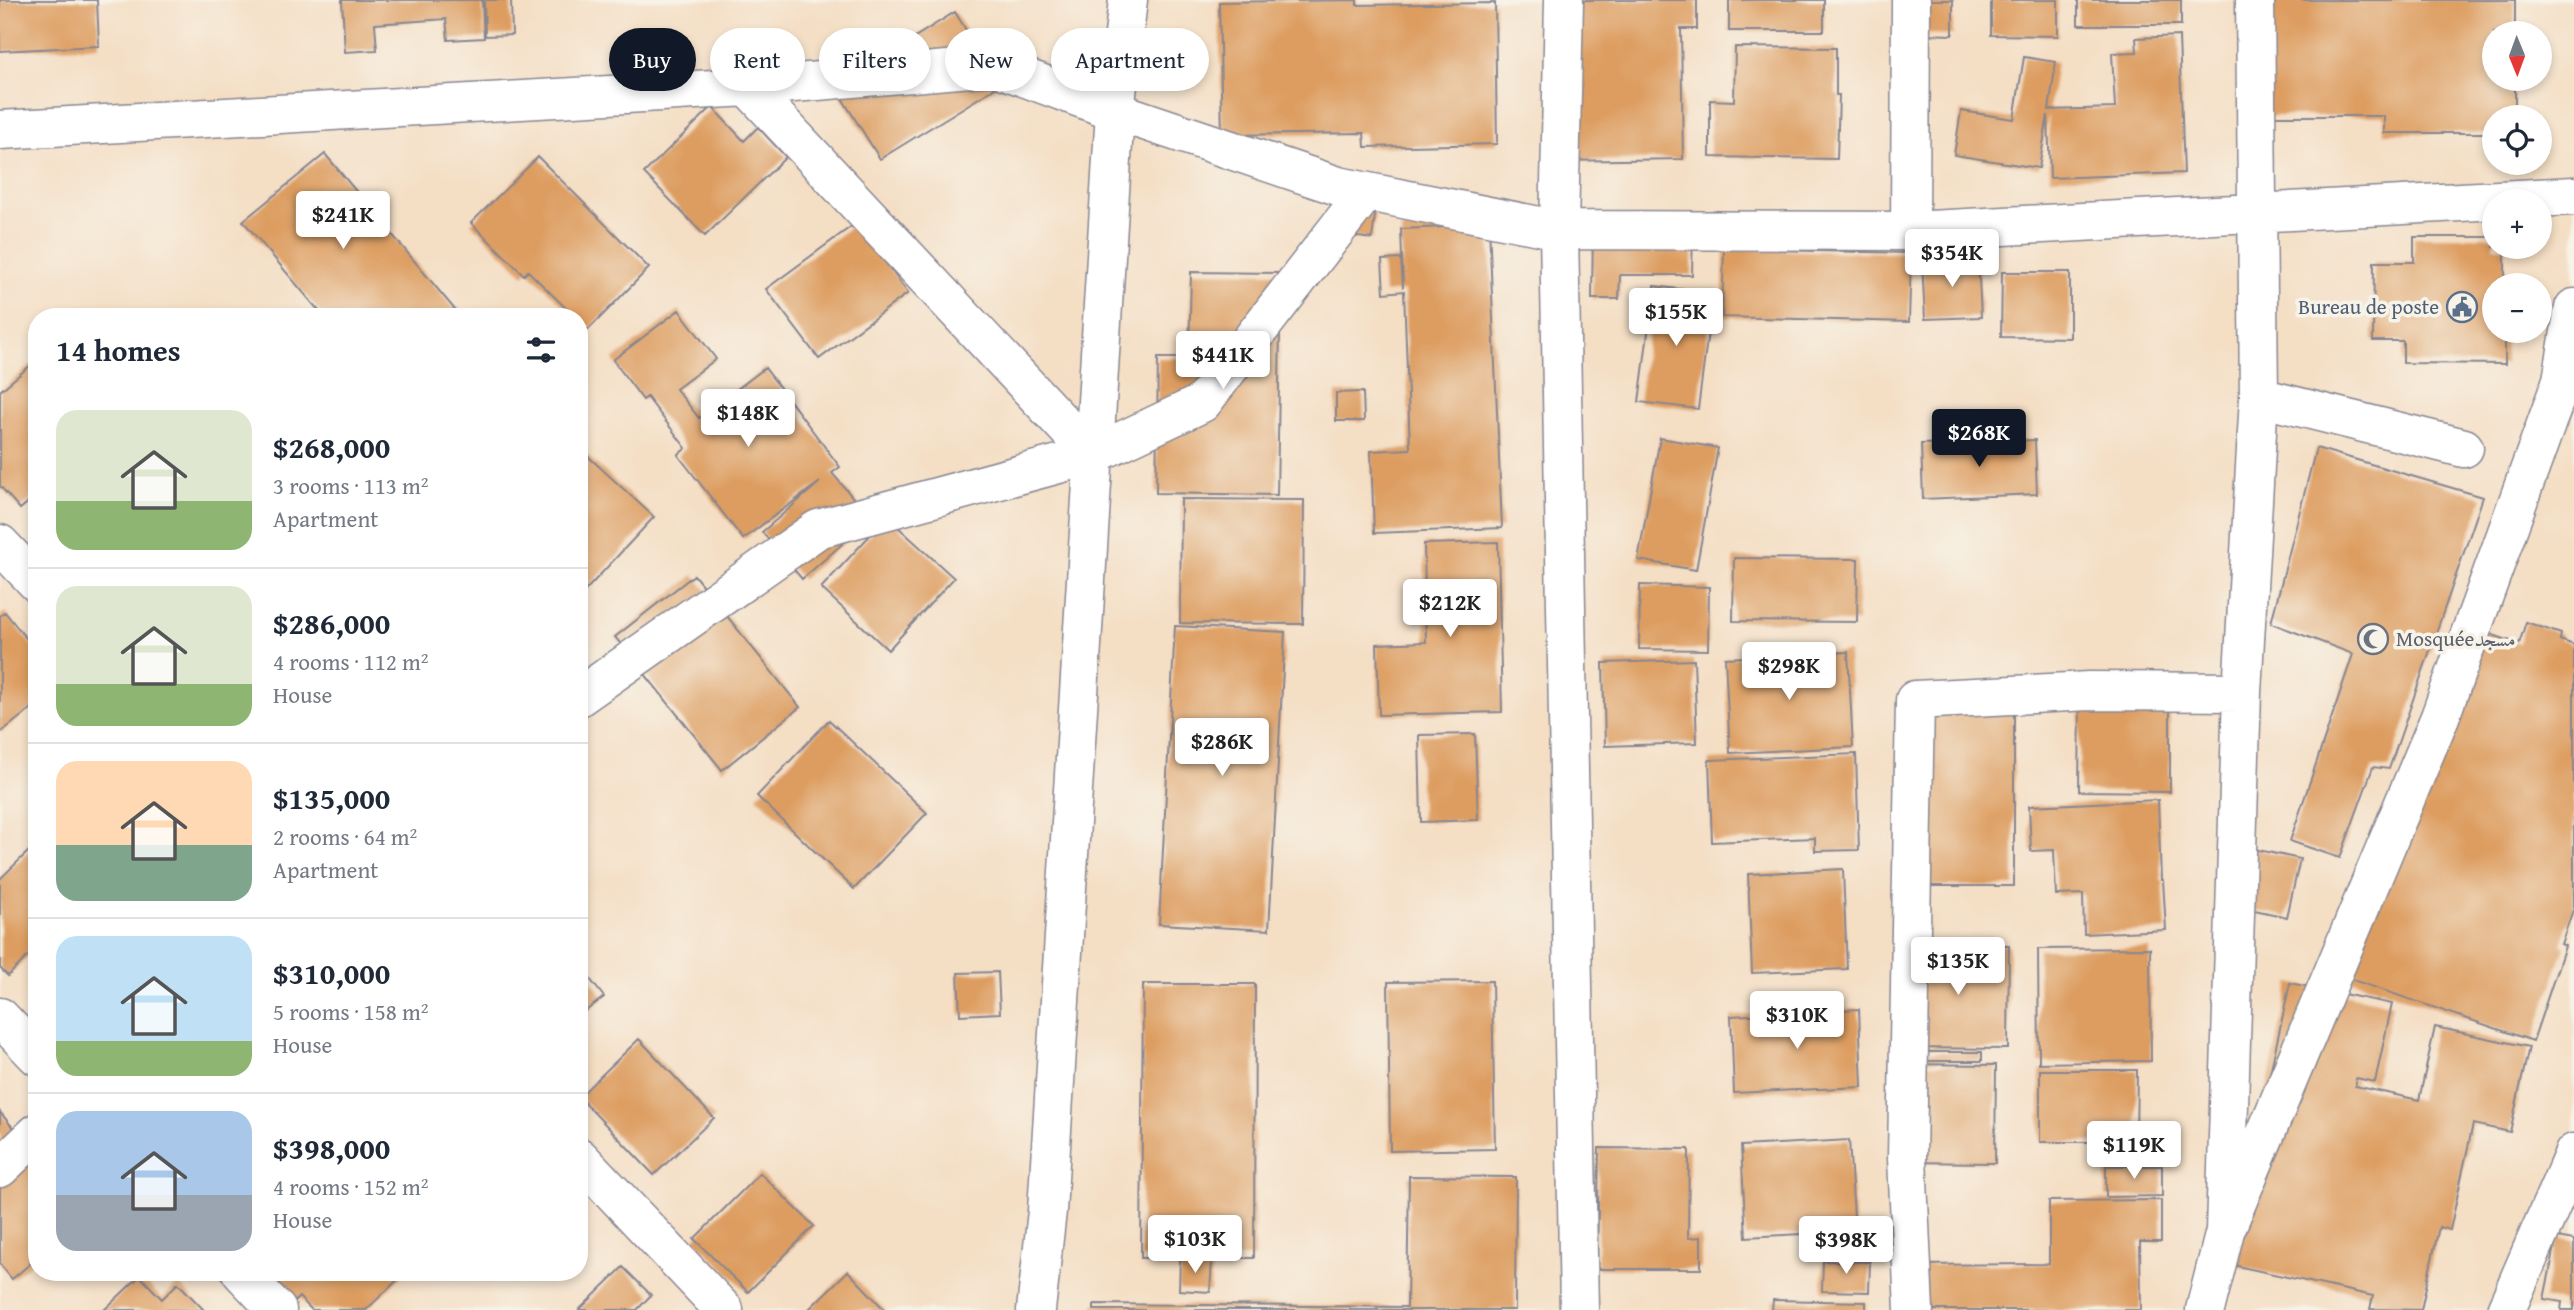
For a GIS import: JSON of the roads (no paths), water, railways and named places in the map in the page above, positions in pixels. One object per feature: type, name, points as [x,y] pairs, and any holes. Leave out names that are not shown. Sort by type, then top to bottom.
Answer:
[{"type":"street","points":[[1036,1310],[1047,1211],[1115,111],[1128,0]]},
{"type":"street","points":[[1564,0],[1559,230],[1578,1310]]},
{"type":"street","points":[[1910,0],[1910,231]]},
{"type":"street","points":[[2225,1231],[2242,692],[2259,397],[2255,0]]},
{"type":"street","points":[[805,82],[994,66],[1115,111],[1338,186],[1559,230],[1910,231],[2574,196]]},
{"type":"street","points":[[0,130],[710,89]]},
{"type":"street","points":[[752,91],[1092,455]]},
{"type":"street","points":[[588,691],[818,529],[1092,455],[1202,403],[1366,192]]},
{"type":"street","points":[[2205,1310],[2225,1231],[2440,717],[2562,380],[2574,308]]},
{"type":"street","points":[[2259,397],[2463,448]]},
{"type":"street","points":[[0,544],[28,574]]},
{"type":"street","points":[[1914,1310],[1907,1158],[1915,700],[2089,691],[2242,692]]},
{"type":"street","points":[[0,1017],[28,1047]]},
{"type":"street","points":[[0,1168],[28,1142]]},
{"type":"street","points":[[2506,1310],[2574,1153]]},
{"type":"street","points":[[588,1166],[724,1310]]},
{"type":"street","points":[[249,1281],[276,1310]]},
{"type":"place","name":"Bureau de poste","points":[[2462,307]]},
{"type":"place","name":"Mosquéeمسجد","points":[[2373,639]]}]
